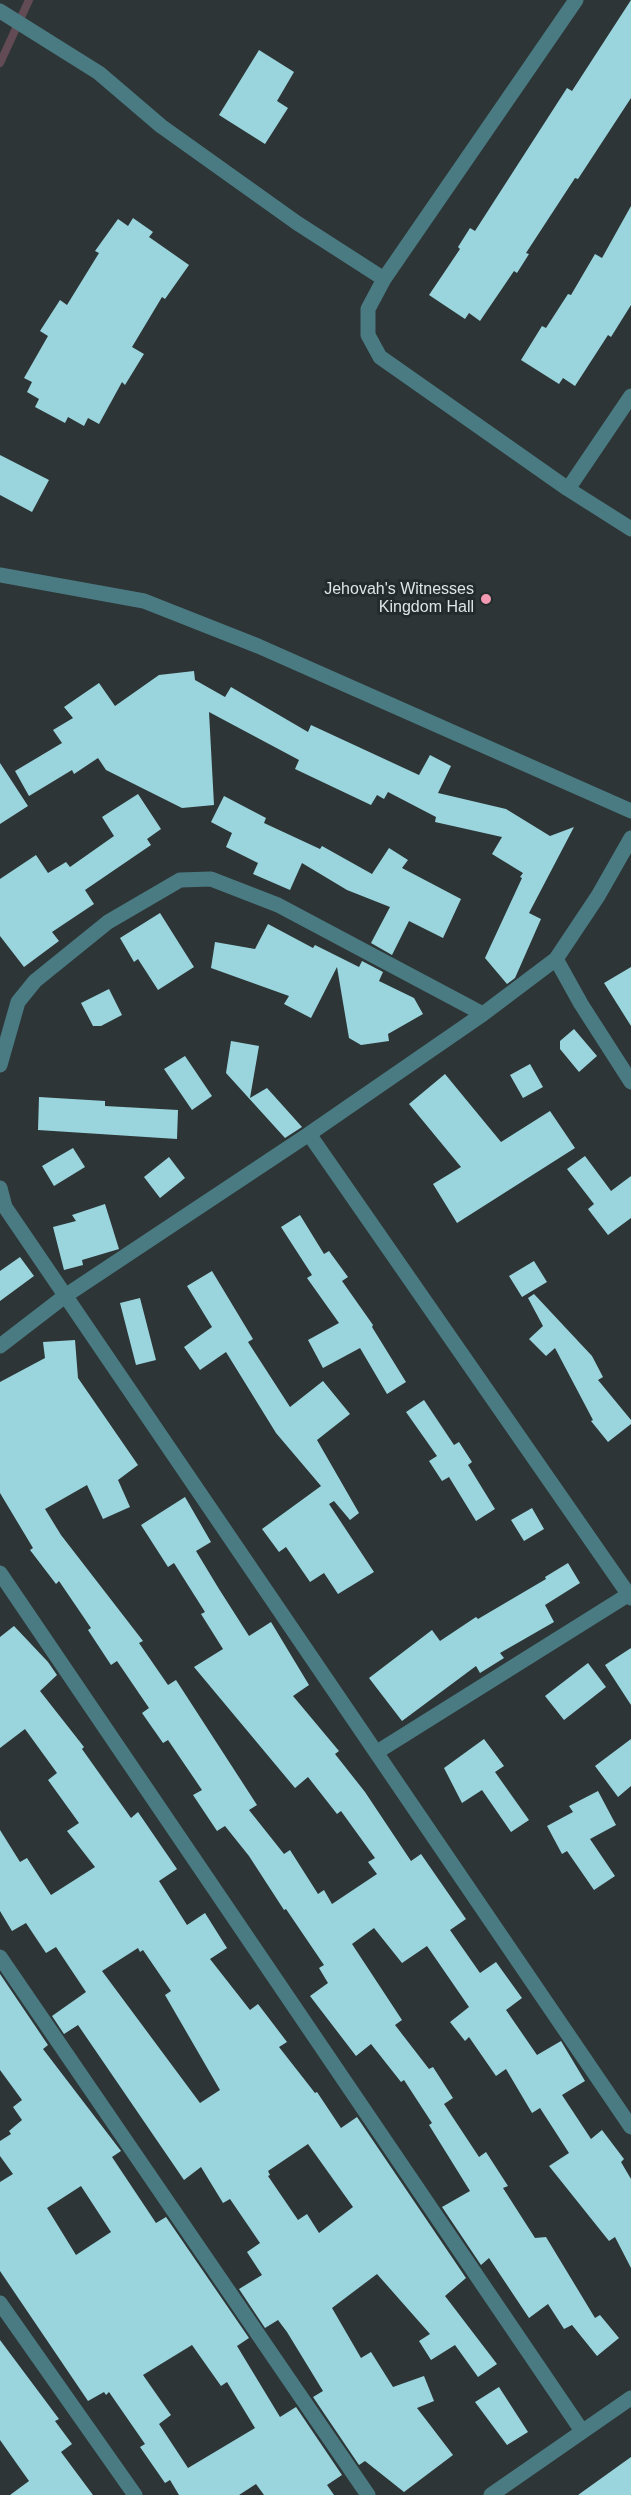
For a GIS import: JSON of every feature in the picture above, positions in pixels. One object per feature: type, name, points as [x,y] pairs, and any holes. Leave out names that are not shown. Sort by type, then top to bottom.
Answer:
[{"type":"street","points":[[576,0],[384,279],[368,309],[368,334],[380,357],[568,489],[631,529]]},
{"type":"street","points":[[0,11],[99,73],[161,126],[297,224],[384,279]]},
{"type":"street","points":[[568,489],[631,396]]},
{"type":"street","points":[[0,575],[144,601],[258,646],[631,811]]},
{"type":"street","points":[[0,1346],[65,1296],[309,1134],[483,1014],[556,959],[598,896],[631,838]]},
{"type":"street","points":[[0,1065],[18,1002],[35,981],[108,922],[180,880],[211,879],[278,905],[483,1014]]},
{"type":"street","points":[[556,959],[581,1004],[631,1082]]},
{"type":"street","points":[[309,1134],[630,1595],[377,1752]]},
{"type":"street","points":[[0,1188],[5,1207],[631,2127]]},
{"type":"street","points":[[0,1573],[582,2431]]},
{"type":"street","points":[[0,1958],[368,2495]]},
{"type":"street","points":[[0,2303],[135,2495]]},
{"type":"street","points":[[491,2495],[631,2398]]},
{"type":"building","points":[[631,0],[631,98],[526,253],[529,254],[517,273],[514,271],[480,321],[469,313],[465,319],[429,295],[460,249],[458,247],[470,228],[475,231],[567,88],[572,91]]},
{"type":"building","points":[[259,50],[294,72],[277,101],[288,108],[265,144],[219,115]]},
{"type":"building","points":[[631,206],[631,305],[611,337],[608,335],[575,386],[563,378],[559,384],[521,360],[542,326],[546,328],[568,294],[571,295],[595,254],[602,258]]},
{"type":"building","points":[[133,218],[153,232],[149,237],[189,265],[165,299],[162,297],[132,347],[144,354],[125,385],[122,382],[99,424],[88,418],[84,426],[68,417],[65,423],[35,407],[39,399],[27,392],[32,382],[24,378],[48,336],[40,331],[60,300],[67,305],[99,253],[95,251],[118,219],[128,226]]},
{"type":"building","points":[[0,455],[49,480],[32,512],[0,495]]},
{"type":"building","points":[[194,671],[195,680],[225,697],[231,687],[308,732],[311,725],[419,775],[430,755],[451,766],[438,793],[506,809],[550,836],[574,827],[529,913],[541,919],[515,978],[507,984],[485,958],[523,873],[492,854],[502,837],[435,822],[436,817],[388,792],[384,799],[377,795],[371,805],[295,769],[299,760],[209,712],[214,805],[182,808],[106,770],[98,758],[74,774],[72,770],[29,796],[15,771],[62,743],[53,730],[73,718],[64,707],[99,683],[115,706],[159,675]]},
{"type":"building","points":[[0,763],[28,806],[0,824]]},
{"type":"building","points":[[138,794],[161,829],[147,839],[151,845],[85,890],[94,904],[52,932],[59,941],[24,967],[0,936],[0,879],[36,855],[48,873],[66,862],[70,867],[114,836],[102,817]]},
{"type":"building","points":[[224,796],[266,818],[264,823],[320,849],[322,846],[372,874],[389,848],[408,860],[402,868],[461,899],[443,938],[409,921],[392,955],[371,943],[390,907],[347,890],[302,863],[290,890],[253,874],[258,863],[226,847],[232,833],[211,822]]},
{"type":"building","points":[[160,913],[194,967],[158,990],[138,959],[134,962],[120,938]]},
{"type":"building","points":[[268,924],[313,948],[315,945],[359,967],[362,961],[383,972],[379,981],[414,998],[423,1014],[388,1034],[389,1041],[361,1045],[349,1038],[337,967],[311,1018],[284,1004],[289,996],[211,968],[215,942],[255,949]]},
{"type":"building","points":[[631,967],[631,1026],[604,983]]},
{"type":"building","points":[[109,989],[122,1015],[101,1026],[93,1026],[81,1003]]},
{"type":"building","points":[[574,1029],[597,1056],[579,1072],[560,1049],[560,1041]]},
{"type":"building","points":[[231,1041],[259,1046],[250,1098],[267,1088],[302,1127],[285,1138],[226,1073]]},
{"type":"building","points":[[185,1056],[212,1096],[192,1110],[164,1069]]},
{"type":"building","points":[[530,1064],[543,1087],[523,1098],[510,1075]]},
{"type":"building","points":[[445,1074],[501,1142],[550,1111],[575,1148],[457,1223],[433,1184],[461,1167],[409,1104]]},
{"type":"building","points":[[39,1097],[105,1101],[105,1106],[178,1110],[177,1139],[38,1130]]},
{"type":"building","points":[[73,1148],[85,1167],[54,1186],[42,1166]]},
{"type":"building","points":[[585,1156],[611,1191],[631,1176],[631,1218],[608,1235],[588,1209],[594,1204],[567,1169]]},
{"type":"building","points":[[169,1157],[185,1178],[160,1198],[144,1177]]},
{"type":"building","points":[[105,1204],[119,1249],[82,1260],[83,1265],[64,1270],[53,1227],[76,1221],[72,1215]]},
{"type":"building","points":[[300,1215],[324,1254],[329,1251],[348,1277],[342,1281],[373,1325],[372,1327],[406,1382],[387,1394],[360,1348],[323,1368],[308,1340],[339,1323],[307,1278],[312,1275],[281,1227]]},
{"type":"building","points":[[20,1257],[34,1276],[0,1301],[0,1271]]},
{"type":"building","points":[[534,1261],[547,1282],[522,1297],[509,1276]]},
{"type":"building","points":[[212,1271],[253,1339],[248,1342],[290,1407],[323,1381],[350,1414],[317,1440],[359,1513],[350,1520],[334,1501],[329,1504],[374,1572],[338,1594],[324,1573],[310,1582],[286,1547],[279,1552],[262,1529],[321,1486],[276,1433],[226,1352],[200,1370],[184,1347],[212,1327],[187,1286]]},
{"type":"building","points":[[534,1294],[592,1356],[603,1377],[598,1380],[631,1420],[631,1424],[608,1442],[591,1421],[593,1420],[555,1348],[546,1356],[529,1339],[543,1326],[528,1298]]},
{"type":"building","points":[[140,1298],[156,1360],[136,1365],[120,1303]]},
{"type":"building","points":[[75,1340],[78,1378],[138,1465],[118,1480],[130,1507],[103,1519],[87,1485],[45,1509],[61,1535],[143,1641],[139,1643],[168,1685],[176,1680],[257,1805],[249,1810],[284,1854],[290,1850],[318,1894],[324,1890],[332,1904],[377,1874],[368,1862],[375,1858],[341,1811],[337,1814],[308,1777],[295,1788],[194,1667],[223,1649],[201,1614],[205,1612],[174,1563],[168,1567],[141,1525],[185,1497],[211,1542],[196,1551],[249,1636],[271,1622],[309,1685],[293,1696],[339,1751],[335,1754],[365,1792],[411,1861],[421,1854],[466,1919],[450,1930],[480,1973],[496,1962],[522,1998],[506,2010],[537,2055],[561,2041],[585,2081],[562,2095],[591,2139],[602,2130],[624,2159],[621,2162],[631,2179],[631,2268],[615,2237],[609,2241],[549,2166],[569,2153],[540,2108],[532,2113],[506,2069],[496,2076],[469,2037],[465,2041],[450,2022],[469,2007],[427,1946],[402,1963],[374,1928],[352,1944],[402,2020],[395,2025],[429,2069],[433,2067],[453,2098],[444,2104],[479,2157],[486,2152],[508,2186],[503,2188],[535,2238],[546,2237],[595,2318],[600,2315],[619,2338],[597,2356],[572,2325],[564,2329],[548,2304],[529,2318],[489,2258],[481,2265],[442,2207],[470,2191],[429,2125],[432,2123],[404,2080],[401,2082],[371,2044],[356,2056],[310,1996],[328,1983],[319,1968],[324,1965],[249,1856],[225,1826],[217,1831],[193,1795],[202,1790],[168,1740],[163,1743],[142,1713],[149,1708],[117,1661],[111,1665],[88,1630],[91,1628],[59,1581],[56,1584],[30,1550],[33,1548],[0,1493],[0,1382],[45,1358],[43,1342]]},
{"type":"building","points":[[424,1400],[454,1445],[459,1442],[472,1462],[468,1465],[495,1509],[476,1521],[449,1477],[442,1481],[429,1461],[437,1456],[406,1412]]},
{"type":"building","points":[[532,1508],[544,1529],[524,1541],[511,1520]]},
{"type":"building","points":[[568,1563],[580,1583],[545,1605],[554,1622],[500,1653],[504,1658],[480,1673],[476,1666],[402,1721],[369,1678],[432,1630],[440,1641],[476,1617],[478,1619],[546,1579],[545,1577]]},
{"type":"building","points":[[14,1626],[48,1662],[57,1675],[40,1691],[84,1747],[82,1749],[131,1818],[138,1812],[177,1869],[159,1881],[187,1925],[205,1913],[227,1948],[210,1959],[250,2010],[258,2004],[287,2042],[279,2047],[315,2093],[317,2092],[341,2128],[357,2117],[466,2278],[445,2296],[497,2364],[478,2377],[455,2345],[431,2360],[419,2341],[430,2334],[377,2274],[332,2308],[361,2358],[371,2352],[393,2387],[424,2376],[434,2401],[417,2408],[453,2455],[404,2492],[365,2461],[359,2465],[313,2397],[323,2391],[287,2332],[278,2320],[265,2328],[239,2289],[262,2275],[247,2252],[260,2243],[230,2199],[223,2203],[201,2167],[184,2180],[78,2025],[64,2034],[52,2016],[86,1992],[56,1947],[46,1953],[26,1923],[12,1931],[0,1911],[0,1830],[20,1862],[27,1858],[51,1895],[95,1867],[67,1831],[79,1823],[48,1780],[57,1773],[25,1729],[0,1748],[0,1637]],"holes":[[[138,1948],[140,1952],[143,1950],[171,1991],[165,1995],[220,2090],[200,2103],[102,1971]],[[308,2144],[353,2207],[319,2233],[307,2214],[298,2220],[268,2176],[270,2175],[268,2171]]]},
{"type":"building","points":[[631,1648],[631,1705],[605,1665]]},
{"type":"building","points":[[588,1663],[606,1687],[564,1720],[545,1696]]},
{"type":"building","points":[[484,1739],[504,1766],[495,1772],[529,1820],[511,1832],[482,1790],[462,1803],[444,1768]]},
{"type":"building","points":[[631,1739],[631,1786],[618,1797],[595,1766]]},
{"type":"building","points":[[598,1791],[616,1825],[590,1839],[615,1876],[594,1890],[567,1851],[562,1854],[547,1826],[573,1812],[569,1806]]},
{"type":"building","points":[[0,1974],[48,2045],[43,2049],[121,2151],[112,2157],[156,2223],[166,2217],[249,2338],[237,2346],[280,2417],[296,2407],[342,2475],[327,2485],[334,2495],[264,2495],[256,2484],[239,2495],[179,2495],[170,2480],[165,2483],[140,2447],[145,2444],[109,2392],[106,2395],[104,2392],[88,2401],[0,2271],[0,2182],[13,2174],[0,2156],[0,2141],[11,2134],[9,2131],[22,2120],[13,2107],[22,2100],[0,2070]],"holes":[[[81,2186],[111,2232],[76,2255],[47,2208]],[[192,2345],[221,2386],[227,2382],[255,2428],[188,2468],[159,2424],[171,2415],[143,2375]]]},
{"type":"building","points":[[0,2340],[59,2419],[55,2421],[72,2444],[61,2452],[93,2495],[10,2495],[29,2481],[0,2440]]},
{"type":"building","points":[[499,2387],[528,2432],[507,2445],[475,2402]]},
{"type":"building","points":[[631,2457],[631,2495],[578,2495]]},
{"type":"waterway","points":[[0,63],[29,0]]},
{"type":"place","name":"Jehovah's Witnesses Kingdom Hall","points":[[486,599]]}]
